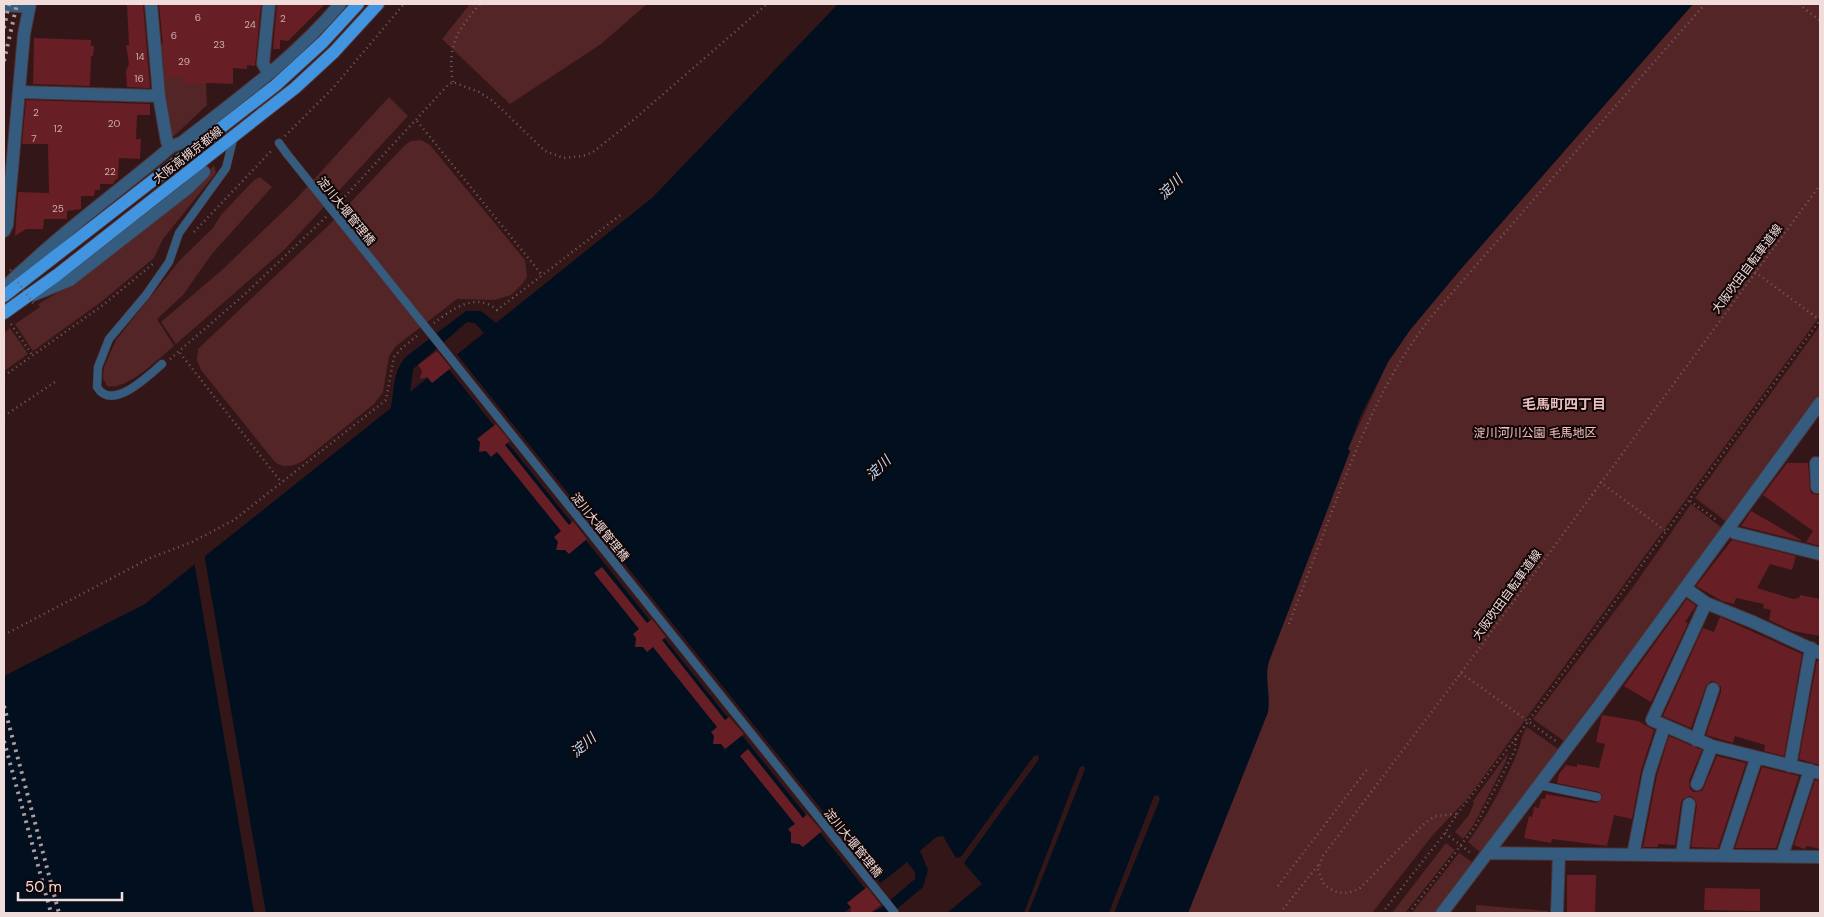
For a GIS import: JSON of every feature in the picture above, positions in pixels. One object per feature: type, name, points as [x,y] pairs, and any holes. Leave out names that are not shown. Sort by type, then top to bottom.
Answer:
[{"type":"main road","name":"大阪高槻京都線","points":[[4,296],[276,85],[323,42],[358,4]]},
{"type":"main road","name":"大阪高槻京都線","points":[[4,313],[234,136],[315,71],[378,4]]},
{"type":"street","points":[[151,4],[159,96],[167,142],[172,146]]},
{"type":"street","points":[[269,4],[263,64],[269,73]]},
{"type":"street","points":[[4,290],[10,280],[49,246],[130,183],[172,146],[181,143],[269,73],[297,49],[340,4]]},
{"type":"street","points":[[4,5],[29,6],[7,225],[4,230]]},
{"type":"street","points":[[19,92],[159,96]]},
{"type":"street","points":[[23,300],[70,280],[188,188],[204,172]]},
{"type":"street","points":[[1442,913],[1485,858],[1820,403]]},
{"type":"street","points":[[1816,463],[1817,487],[1820,487]]},
{"type":"street","points":[[1727,527],[1735,534],[1820,554]]},
{"type":"street","points":[[1685,588],[1706,603],[1816,651],[1790,766]]},
{"type":"street","points":[[1706,603],[1652,720],[1664,727],[1712,746],[1756,759],[1815,771],[1782,856]]},
{"type":"street","points":[[1696,740],[1713,689]]},
{"type":"street","points":[[1633,855],[1649,773],[1664,727]]},
{"type":"street","points":[[1697,784],[1712,746]]},
{"type":"street","points":[[1724,856],[1756,759]]},
{"type":"street","points":[[1682,855],[1689,804]]},
{"type":"street","points":[[1485,858],[1559,854],[1820,857]]},
{"type":"street","points":[[1556,913],[1559,854]]},
{"type":"lane","points":[[162,364],[142,381],[121,394],[108,396],[98,386],[98,367],[108,339],[158,279],[169,262],[179,233],[226,168],[234,136]]},
{"type":"lane","name":"淀川大堰管理橋","points":[[279,143],[895,913]]},
{"type":"lane","points":[[1539,785],[1597,797]]},
{"type":"path","points":[[192,234],[333,88],[404,4]]},
{"type":"path","points":[[453,82],[451,64],[456,36],[460,28],[480,4]]},
{"type":"path","points":[[453,82],[478,92],[493,101],[550,153],[564,158],[584,156],[593,152],[631,122],[767,4]]},
{"type":"path","points":[[1290,624],[1366,426],[1383,390],[1411,343],[1443,302],[1705,4]]},
{"type":"path","points":[[1799,4],[1820,21]]},
{"type":"path","points":[[335,208],[447,86],[453,82]]},
{"type":"path","points":[[417,120],[542,275]]},
{"type":"path","name":"大阪吹田自転車道線","points":[[1280,913],[1461,673],[1820,186]]},
{"type":"path","points":[[429,327],[462,304],[486,304],[497,310],[623,213]]},
{"type":"path","points":[[162,364],[180,353],[328,215]]},
{"type":"path","points":[[4,376],[173,251]]},
{"type":"path","points":[[11,270],[35,306]]},
{"type":"path","points":[[1382,913],[1445,834],[1457,814],[1516,738],[1820,320],[1755,272]]},
{"type":"path","points":[[11,325],[33,356]]},
{"type":"path","points":[[4,635],[150,558],[192,542],[234,520],[386,400],[394,357],[422,332]]},
{"type":"path","points":[[180,353],[281,482]]},
{"type":"path","points":[[4,416],[58,380]]},
{"type":"path","points":[[1600,482],[1666,531]]},
{"type":"path","points":[[1690,500],[1727,527]]},
{"type":"path","points":[[1461,673],[1561,745]]},
{"type":"path","points":[[1409,913],[1475,827],[1515,750],[1516,738]]},
{"type":"path","points":[[1278,886],[1368,768]]},
{"type":"path","points":[[1320,862],[1320,879],[1327,888],[1339,893],[1353,892],[1360,888],[1424,823],[1435,816],[1457,814]]},
{"type":"path","points":[[1445,834],[1461,846],[1485,858]]},
{"type":"green space","points":[[470,4],[647,4],[601,44],[510,104],[442,39]]},
{"type":"green space","name":"淀川河川公園 毛馬地区","points":[[1693,4],[1820,4],[1820,316],[1468,798],[1432,836],[1372,913],[1188,913],[1268,712],[1266,680],[1269,661],[1350,451],[1348,449],[1388,362],[1410,330],[1460,270]]},
{"type":"green space","points":[[204,41],[207,105],[174,136],[170,135],[163,95],[159,44]]},
{"type":"green space","points":[[389,97],[408,116],[285,249],[176,344],[161,322],[222,270],[297,198]]},
{"type":"green space","points":[[421,140],[430,145],[525,260],[527,277],[511,295],[495,300],[457,299],[396,346],[389,356],[383,392],[374,404],[303,461],[289,466],[282,466],[275,462],[201,370],[197,360],[198,349],[330,224],[405,145],[411,141]]},
{"type":"green space","points":[[214,165],[216,173],[163,239],[154,258],[101,302],[33,351],[15,324],[40,307],[38,304],[71,285],[192,192]]},
{"type":"green space","points":[[260,177],[272,187],[211,255],[183,295],[157,319],[174,346],[133,379],[124,384],[107,386],[103,378],[104,367],[116,340],[180,260],[213,228],[221,215],[254,180]]},
{"type":"green space","points":[[1819,327],[1820,394],[1728,523],[1695,498]]},
{"type":"green space","points":[[10,328],[28,354],[4,371],[4,333]]},
{"type":"green space","points":[[1691,504],[1722,528],[1564,741],[1533,719],[1633,587]]},
{"type":"green space","points":[[1527,727],[1558,749],[1481,853],[1468,842],[1489,810],[1501,787]]},
{"type":"green space","points":[[1508,753],[1506,761],[1473,826],[1463,839],[1455,832],[1469,815],[1474,803],[1473,801]]},
{"type":"green space","points":[[1446,843],[1455,850],[1405,913],[1392,913]]},
{"type":"green space","points":[[1459,853],[1472,862],[1471,866],[1435,913],[1412,913]]},
{"type":"green space","points":[[1476,905],[1548,911],[1548,913],[1476,913]]},
{"type":"water","name":"淀川","points":[[838,4],[1693,4],[1460,270],[1410,330],[1388,362],[1361,415],[1348,449],[1350,451],[1269,661],[1267,674],[1268,712],[1188,913],[1114,913],[1159,797],[1154,797],[1109,913],[1028,913],[1085,769],[1082,766],[1024,913],[947,913],[982,884],[964,863],[1039,759],[1034,756],[961,857],[956,858],[943,836],[936,837],[920,851],[928,870],[923,887],[892,913],[871,913],[881,908],[915,879],[915,872],[907,862],[843,913],[4,913],[4,676],[145,604],[391,408],[399,367],[407,356],[466,311],[481,311],[496,323],[652,198]],"holes":[[[467,322],[475,323],[484,333],[410,392],[413,369]]]},
{"type":"pier","points":[[455,352],[882,885],[870,895],[443,362]]},
{"type":"pier","points":[[204,553],[266,913],[254,913],[194,561]]},
{"type":"pier","points":[[1038,755],[1039,759],[965,860],[1037,757],[963,858],[961,857],[1034,756]]},
{"type":"pier","points":[[1084,766],[1085,769],[1028,913],[1024,913],[1080,767]]},
{"type":"pier","points":[[1158,795],[1160,799],[1114,913],[1112,913],[1157,798],[1111,913],[1109,913],[1154,796]]},
{"type":"building","points":[[127,4],[143,4],[150,88],[127,87],[126,71],[129,64],[126,45],[129,45]]},
{"type":"building","points":[[159,4],[261,4],[255,66],[247,65],[247,69],[233,68],[233,84],[185,85],[184,77],[166,78]]},
{"type":"building","points":[[277,4],[325,4],[288,41],[280,40],[280,49],[273,49]]},
{"type":"building","points":[[34,38],[91,40],[91,46],[94,46],[93,56],[91,56],[90,86],[33,84]]},
{"type":"building","points":[[26,100],[150,104],[150,115],[137,115],[136,139],[141,139],[140,159],[119,158],[118,179],[113,184],[100,184],[100,190],[95,190],[94,196],[81,196],[81,209],[67,211],[67,219],[44,219],[43,229],[26,229],[15,236],[18,192],[49,193],[48,144],[22,144]]},
{"type":"building","points":[[437,351],[451,368],[432,383],[427,377],[420,379],[422,371],[418,365]]},
{"type":"building","points":[[496,424],[510,441],[505,445],[569,525],[573,521],[587,539],[569,554],[565,550],[556,550],[558,542],[554,537],[561,531],[497,452],[491,457],[486,451],[479,452],[480,442],[477,439]]},
{"type":"building","points":[[1787,463],[1808,463],[1810,491],[1813,494],[1820,495],[1820,546],[1806,542],[1813,531],[1763,495]]},
{"type":"building","points":[[1751,511],[1801,540],[1801,541],[1741,526]]},
{"type":"building","points":[[1732,540],[1796,556],[1792,570],[1770,564],[1757,588],[1793,599],[1799,598],[1800,595],[1820,599],[1820,636],[1793,631],[1769,620],[1771,610],[1763,608],[1764,604],[1736,598],[1734,604],[1722,601],[1696,586]]},
{"type":"building","points":[[602,567],[647,623],[652,619],[666,637],[662,640],[725,720],[729,717],[744,734],[725,749],[721,744],[713,744],[714,736],[711,732],[717,727],[653,647],[647,652],[643,647],[635,647],[636,638],[633,634],[639,629],[594,573]]},
{"type":"building","points":[[1687,599],[1696,606],[1685,622],[1688,623],[1651,702],[1624,686]]},
{"type":"building","points":[[1720,617],[1802,654],[1784,756],[1764,751],[1765,745],[1735,736],[1733,743],[1706,735],[1721,692],[1721,687],[1716,682],[1711,681],[1706,686],[1691,728],[1663,716],[1703,628],[1714,632]]},
{"type":"building","points":[[1817,661],[1820,661],[1820,765],[1799,759]]},
{"type":"building","points":[[1602,715],[1638,721],[1654,730],[1641,771],[1632,819],[1614,815],[1607,846],[1552,839],[1551,843],[1524,838],[1529,816],[1532,817],[1534,807],[1539,808],[1541,799],[1545,799],[1546,794],[1596,803],[1601,800],[1602,796],[1599,792],[1557,783],[1559,774],[1566,765],[1577,767],[1577,764],[1599,768],[1605,744],[1596,742]]},
{"type":"building","points":[[1669,736],[1702,750],[1689,781],[1690,789],[1694,792],[1702,791],[1717,756],[1746,763],[1718,848],[1691,847],[1697,805],[1694,798],[1690,796],[1681,802],[1675,845],[1658,844],[1658,847],[1643,847],[1657,775]]},
{"type":"building","points":[[748,749],[803,818],[807,814],[822,831],[803,847],[799,844],[791,843],[791,833],[788,829],[795,824],[740,756]]},
{"type":"building","points":[[1762,767],[1799,776],[1776,848],[1735,848]]},
{"type":"building","points":[[1815,780],[1820,781],[1820,849],[1807,846],[1804,849],[1794,845]]},
{"type":"building","points":[[1567,875],[1596,875],[1595,913],[1567,913]]},
{"type":"building","points":[[867,887],[881,905],[870,913],[850,913],[851,907],[847,903]]},
{"type":"building","points":[[1705,888],[1760,889],[1760,911],[1704,910]]},
{"type":"railway","points":[[4,28],[9,4]]},
{"type":"railway","points":[[4,61],[17,4]]},
{"type":"railway","points":[[4,706],[59,913]]},
{"type":"railway","points":[[4,741],[51,913]]},
{"type":"district","name":"毛馬町四丁目","points":[[1564,404]]}]
